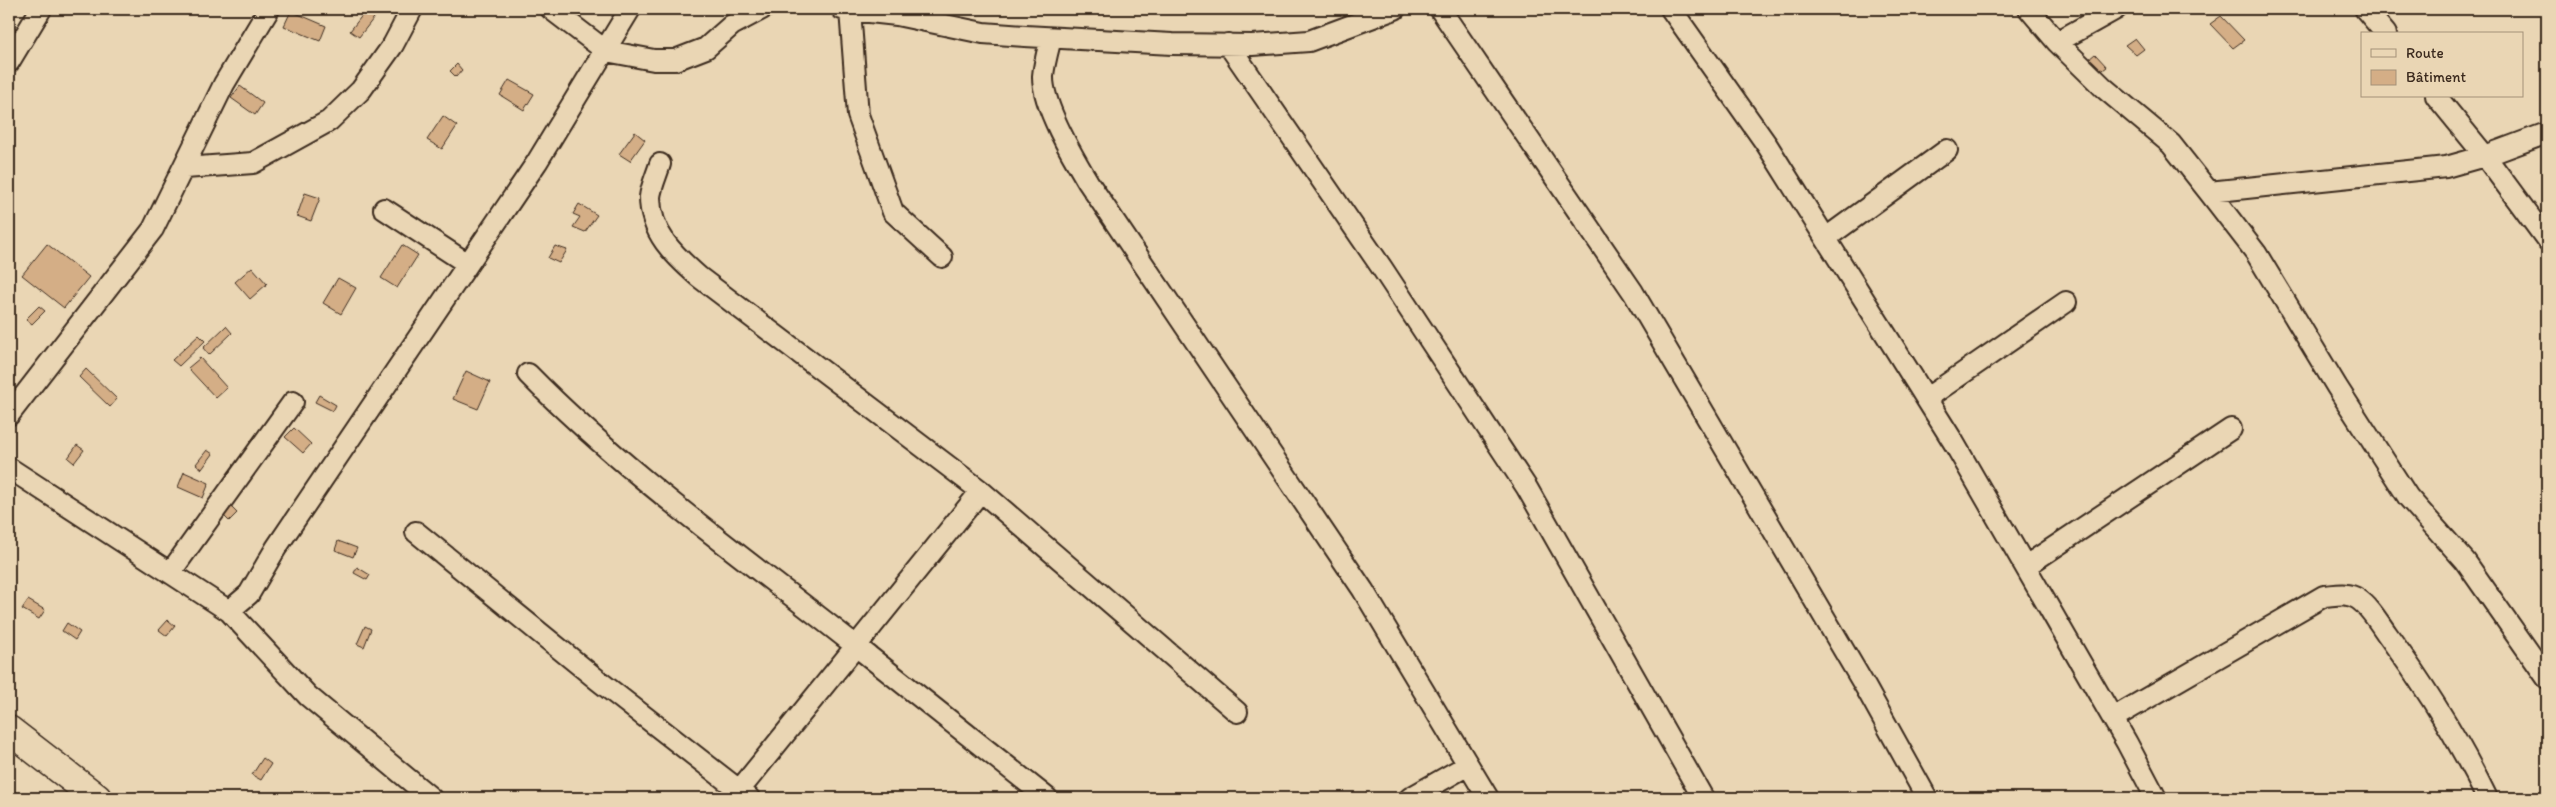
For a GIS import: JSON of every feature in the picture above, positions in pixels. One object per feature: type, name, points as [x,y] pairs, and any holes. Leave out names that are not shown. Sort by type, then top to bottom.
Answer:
[{"type":"main road","points":[[9,730],[97,798]]},
{"type":"street","points":[[9,62],[41,9]]},
{"type":"street","points":[[9,415],[153,229],[185,168],[224,84],[268,9]]},
{"type":"street","points":[[185,168],[253,163],[328,121],[361,90],[393,45],[412,9]]},
{"type":"street","points":[[551,9],[606,51],[654,60],[675,60],[706,48],[732,25],[762,9]]},
{"type":"street","points":[[228,611],[249,594],[276,548],[537,162],[630,9]]},
{"type":"street","points":[[942,257],[893,212],[858,115],[846,9],[897,12],[984,32],[1051,38],[1228,44],[1309,41],[1395,9]]},
{"type":"street","points":[[1440,9],[1633,292],[1861,680],[1927,798]]},
{"type":"street","points":[[1671,9],[1766,145],[1927,398],[2026,566],[2113,718],[2156,798]]},
{"type":"street","points":[[2029,9],[2057,42],[2104,88],[2171,144],[2210,192],[2256,254],[2337,387],[2408,497],[2465,561],[2547,678]]},
{"type":"street","points":[[2057,42],[2116,9]]},
{"type":"street","points":[[2365,9],[2384,32]]},
{"type":"street","points":[[1051,38],[1043,77],[1050,106],[1064,142],[1102,204],[1363,590],[1488,798]]},
{"type":"street","points":[[1228,44],[1382,268],[1527,488],[1703,798]]},
{"type":"street","points":[[2438,98],[2485,156],[2547,240]]},
{"type":"street","points":[[2210,192],[2425,170],[2485,156],[2547,133]]},
{"type":"street","points":[[1826,238],[1947,150]]},
{"type":"street","points":[[660,164],[650,196],[654,224],[670,251],[699,278],[981,491],[1237,712]]},
{"type":"street","points":[[384,209],[468,264]]},
{"type":"street","points":[[1927,398],[2066,302]]},
{"type":"street","points":[[528,374],[560,407],[644,478],[1047,798]]},
{"type":"street","points":[[170,574],[293,402]]},
{"type":"street","points":[[2026,566],[2231,429]]},
{"type":"street","points":[[9,468],[228,611],[308,696],[431,798]]},
{"type":"street","points":[[416,532],[741,795],[856,646],[981,491]]},
{"type":"street","points":[[2113,718],[2324,596],[2344,594],[2358,600],[2370,612],[2420,679],[2473,770],[2487,798]]},
{"type":"street","points":[[1410,798],[1468,765]]},
{"type":"building","points":[[367,9],[377,14],[359,37],[350,31]]},
{"type":"building","points":[[291,11],[326,26],[320,41],[284,26]]},
{"type":"building","points":[[2221,16],[2244,40],[2233,48],[2210,24]]},
{"type":"building","points":[[2135,38],[2144,49],[2136,55],[2125,45]]},
{"type":"building","points":[[2095,54],[2107,67],[2096,75],[2083,64]]},
{"type":"building","points":[[457,64],[462,70],[456,77],[450,71]]},
{"type":"building","points":[[509,80],[534,94],[524,110],[500,95]]},
{"type":"building","points":[[240,86],[263,103],[255,115],[231,98]]},
{"type":"building","points":[[443,116],[457,126],[442,149],[427,140]]},
{"type":"building","points":[[635,132],[645,140],[630,161],[619,154]]},
{"type":"building","points":[[305,193],[320,198],[311,221],[297,216]]},
{"type":"building","points":[[579,204],[597,215],[585,232],[573,227],[580,217],[573,214]]},
{"type":"building","points":[[47,244],[89,277],[64,308],[22,275]]},
{"type":"building","points":[[402,245],[418,255],[397,288],[381,278]]},
{"type":"building","points":[[555,246],[567,250],[559,263],[548,258]]},
{"type":"building","points":[[252,267],[267,284],[250,299],[235,282]]},
{"type":"building","points":[[338,278],[356,288],[341,314],[323,303]]},
{"type":"building","points":[[39,306],[45,311],[32,324],[26,319]]},
{"type":"building","points":[[226,326],[232,333],[209,355],[203,348]]},
{"type":"building","points":[[199,335],[205,341],[179,366],[172,360]]},
{"type":"building","points":[[200,358],[227,388],[216,398],[188,368]]},
{"type":"building","points":[[86,369],[117,399],[110,407],[79,377]]},
{"type":"building","points":[[466,371],[490,382],[478,409],[453,399]]},
{"type":"building","points":[[319,395],[336,405],[333,411],[315,402]]},
{"type":"building","points":[[294,428],[311,444],[303,453],[285,437]]},
{"type":"building","points":[[77,445],[84,450],[74,463],[68,458]]},
{"type":"building","points":[[207,450],[213,454],[202,469],[196,464]]},
{"type":"building","points":[[184,472],[209,483],[203,498],[178,487]]},
{"type":"building","points":[[231,507],[237,513],[229,521],[223,515]]},
{"type":"building","points":[[338,541],[357,548],[353,557],[335,550]]},
{"type":"building","points":[[357,567],[370,575],[367,580],[354,573]]},
{"type":"building","points":[[28,600],[45,610],[39,619],[22,609]]},
{"type":"building","points":[[168,620],[175,626],[167,636],[159,630]]},
{"type":"building","points":[[67,623],[80,632],[75,640],[62,631]]},
{"type":"building","points":[[365,626],[371,629],[364,647],[357,644]]},
{"type":"building","points":[[263,758],[271,764],[261,780],[252,775]]}]
